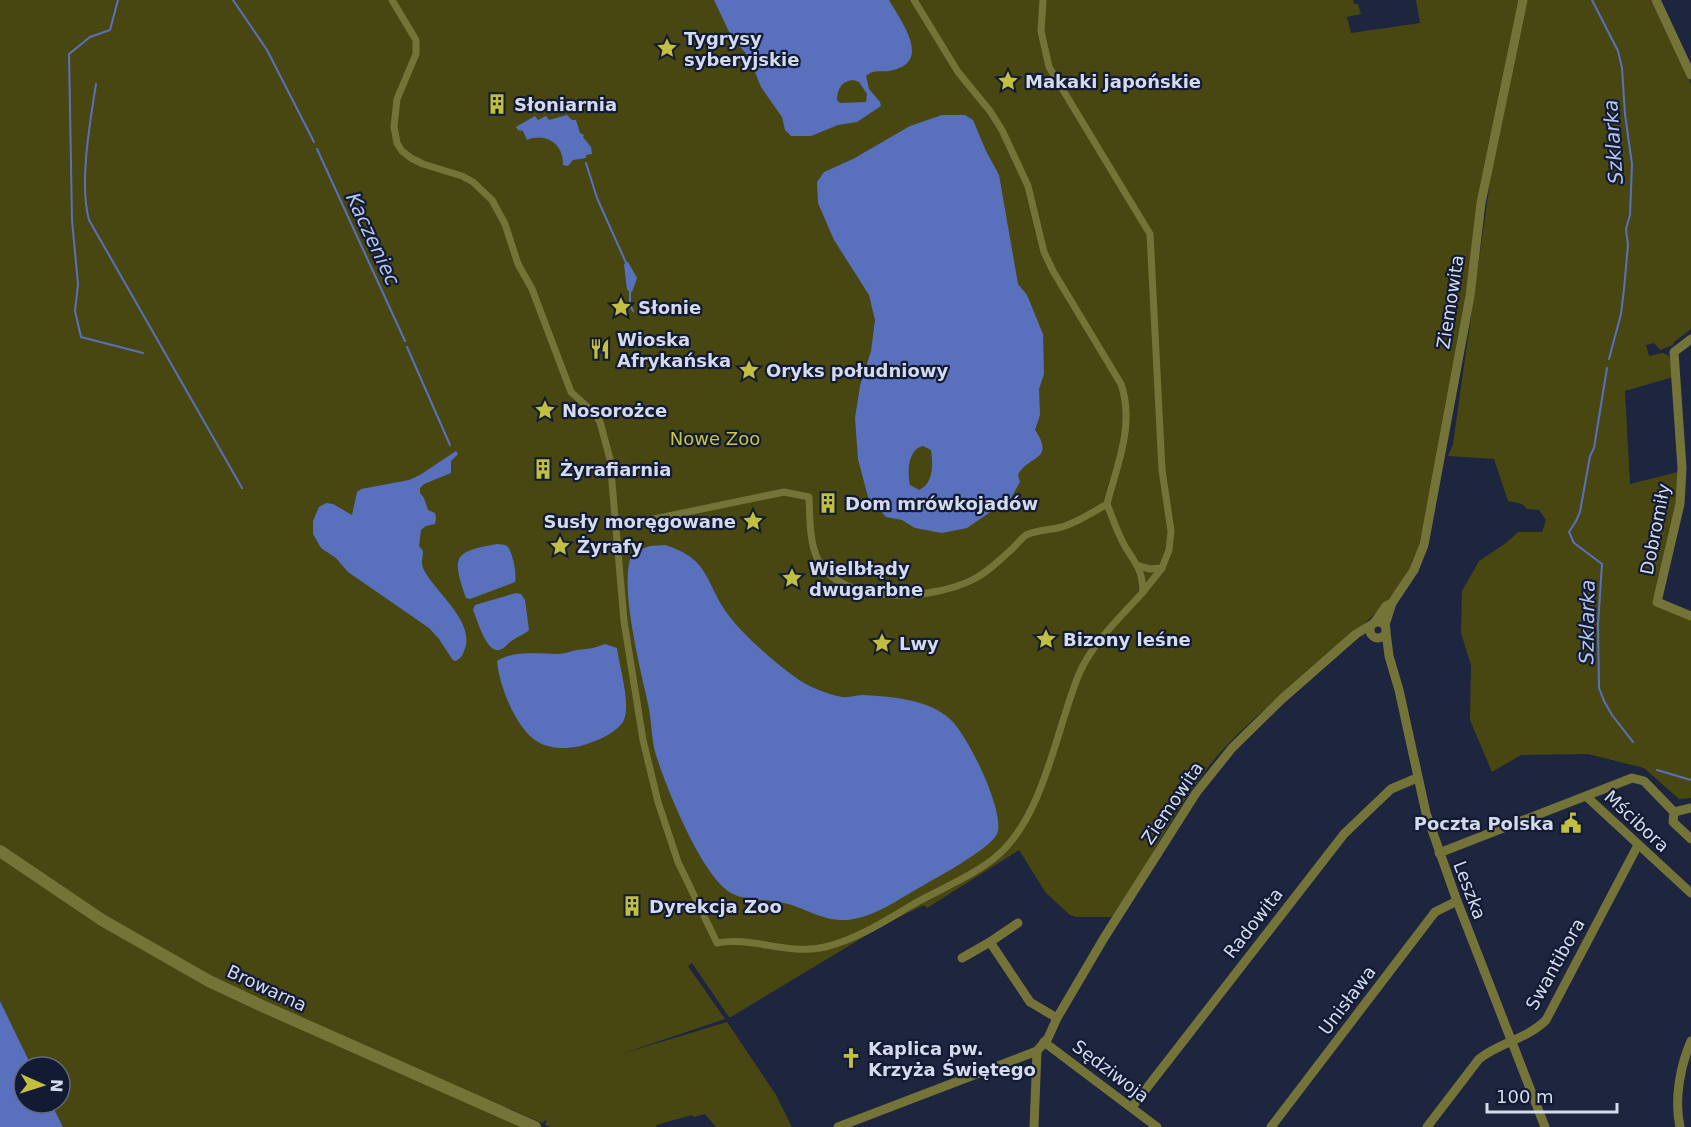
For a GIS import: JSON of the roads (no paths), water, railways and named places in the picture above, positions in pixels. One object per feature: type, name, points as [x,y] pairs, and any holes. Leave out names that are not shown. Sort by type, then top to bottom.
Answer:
[{"type":"street","points":[[392,0],[416,40],[416,54],[397,99],[394,127],[397,143],[402,152],[411,159],[473,182],[483,190],[499,211],[518,264],[532,289],[571,392],[594,413],[600,423],[610,459],[624,621],[644,740],[658,802],[678,862],[717,943],[735,942],[804,950],[838,944],[871,929],[998,855],[1022,827],[1037,795],[1080,673],[1092,652],[1162,568],[1169,550],[1171,531],[1162,470],[1150,234],[1049,67],[1041,32],[1043,0]]},
{"type":"street","points":[[914,0],[958,72],[990,111],[1002,130],[1028,186],[1044,252],[1121,384],[1126,399],[1126,434],[1107,504],[1126,548],[1143,575],[1143,592]]},
{"type":"street","name":"Ziemowita","points":[[1381,633],[1392,603],[1414,570],[1424,545],[1470,296],[1481,203],[1523,0]]},
{"type":"street","points":[[1656,0],[1690,70]]},
{"type":"street","name":"Dobromiły","points":[[1691,339],[1674,352],[1682,468],[1680,504],[1657,602],[1691,616]]},
{"type":"street","points":[[615,527],[784,492],[809,497],[813,545],[825,570],[837,580],[866,592],[905,595],[965,583],[991,568],[1026,535],[1063,527],[1107,504]]},
{"type":"street","points":[[1680,504],[1691,502]]},
{"type":"street","points":[[1139,566],[1150,569],[1162,568]]},
{"type":"street","name":"Ziemowita","points":[[1037,1051],[1110,929],[1213,769],[1282,699],[1356,634],[1372,624],[1386,606],[1392,603]]},
{"type":"street","points":[[1380,622],[1381,633],[1371,633],[1372,624],[1380,622]]},
{"type":"street","points":[[1353,639],[1381,633]]},
{"type":"street","name":"Leszka","points":[[1381,633],[1407,723],[1426,813],[1439,853],[1545,1127]]},
{"type":"street","name":"Radowita","points":[[1132,1107],[1344,834],[1391,789],[1417,778]]},
{"type":"street","name":"Mścibora","points":[[1439,853],[1637,778],[1644,781],[1674,812],[1673,822],[1691,839]]},
{"type":"street","name":"Mścibora","points":[[1587,797],[1691,893]]},
{"type":"street","name":"Mścibora","points":[[1674,812],[1691,808]]},
{"type":"street","name":"Swantibora","points":[[1427,1127],[1479,1059],[1488,1052],[1537,1029],[1546,1020],[1638,845]]},
{"type":"street","name":"Browarna","points":[[0,851],[102,920],[209,981],[535,1127]]},
{"type":"street","name":"Unisława","points":[[1271,1127],[1435,912],[1457,901]]},
{"type":"street","points":[[962,958],[1018,923]]},
{"type":"street","points":[[990,942],[1030,1002],[1058,1018]]},
{"type":"street","points":[[1680,1127],[1677,1107],[1679,1088],[1684,1059],[1691,1041]]},
{"type":"street","name":"Sędziwoja","points":[[1044,1042],[1157,1127]]},
{"type":"street","points":[[838,1127],[1037,1051],[1034,1127]]},
{"type":"water","points":[[714,0],[889,0],[907,31],[912,52],[909,60],[902,67],[874,72],[866,76],[869,89],[881,106],[857,122],[838,125],[811,136],[791,136],[785,130],[782,117],[761,87],[749,57],[731,36]],"holes":[[[853,80],[859,82],[867,94],[866,102],[840,103],[837,100],[839,89],[843,84]]]},
{"type":"water","points":[[567,115],[572,120],[576,120],[580,133],[584,135],[583,137],[591,147],[592,154],[586,155],[586,158],[573,160],[568,166],[563,165],[561,152],[553,142],[541,138],[527,140],[523,131],[516,127],[535,116],[538,120],[546,116],[549,120]]},
{"type":"water","points":[[942,115],[965,115],[973,120],[999,175],[1018,284],[1027,295],[1043,334],[1044,374],[1039,389],[1040,415],[1035,430],[1043,447],[1041,453],[1018,475],[1020,482],[1011,498],[967,528],[942,533],[915,528],[902,520],[886,517],[868,497],[858,459],[855,418],[860,386],[871,351],[875,320],[869,295],[834,240],[818,203],[817,182],[824,172],[853,159],[910,126]],"holes":[[[923,446],[931,450],[930,478],[919,490],[910,485],[910,462],[918,448]]]},
{"type":"water","points":[[628,262],[637,278],[632,292],[627,290],[624,264]]},
{"type":"water","points":[[456,451],[458,454],[451,461],[451,473],[424,484],[420,488],[428,510],[435,513],[436,518],[435,524],[421,530],[419,546],[423,551],[424,570],[453,608],[465,630],[464,651],[461,658],[455,661],[429,628],[348,572],[336,558],[321,548],[313,534],[313,521],[319,507],[326,503],[333,504],[352,515],[357,492],[361,489],[409,480]]},
{"type":"water","points":[[498,544],[506,545],[510,550],[515,569],[515,582],[470,599],[466,598],[458,573],[460,558],[472,549]]},
{"type":"water","points":[[665,545],[679,550],[697,563],[731,618],[750,639],[804,683],[842,697],[864,695],[910,700],[932,708],[951,720],[967,742],[991,793],[998,824],[997,834],[992,841],[960,864],[896,902],[874,913],[851,920],[827,918],[784,903],[739,896],[721,885],[698,852],[687,831],[661,770],[654,749],[649,710],[632,626],[628,583],[629,565],[633,552],[650,546]]},
{"type":"water","points":[[516,593],[521,594],[525,600],[529,630],[497,650],[488,643],[473,610],[475,605]]},
{"type":"water","points":[[605,644],[617,648],[626,696],[623,722],[605,737],[579,746],[558,748],[538,742],[523,727],[510,706],[501,682],[497,661],[511,655],[561,654]]},
{"type":"water","points":[[0,1001],[26,1055],[12,1055],[12,1115],[57,1115],[63,1127],[0,1127]]},
{"type":"waterway","points":[[118,0],[110,30],[90,37],[69,54],[72,220],[78,284],[75,311],[81,337],[143,353]]},
{"type":"waterway","name":"Kaczeniec","points":[[233,0],[267,50],[314,142]]},
{"type":"waterway","name":"Szklarka","points":[[1592,0],[1618,51],[1622,68],[1632,164],[1630,215],[1626,229],[1628,245],[1624,289],[1621,314],[1609,359]]},
{"type":"waterway","points":[[96,84],[85,171],[89,220],[242,488]]},
{"type":"waterway","name":"Kaczeniec","points":[[317,149],[405,341]]},
{"type":"waterway","points":[[586,163],[597,198],[627,265]]},
{"type":"waterway","points":[[630,288],[630,305],[633,311]]},
{"type":"waterway","name":"Kaczeniec","points":[[407,347],[450,445]]},
{"type":"waterway","name":"Szklarka","points":[[1607,368],[1594,448],[1590,456],[1580,512],[1569,532],[1574,543],[1602,564],[1598,624],[1599,688],[1612,715],[1633,742]]},
{"type":"waterway","name":"Szklarka","points":[[1657,770],[1691,780]]},
{"type":"place","name":"Tygrysy syberyjskie","points":[[667,48]]},
{"type":"place","name":"Makaki japońskie","points":[[1008,81]]},
{"type":"place","name":"Słoniarnia","points":[[497,104]]},
{"type":"place","name":"Słonie","points":[[621,307]]},
{"type":"place","name":"Wioska Afrykańska","points":[[600,349]]},
{"type":"place","name":"Oryks południowy","points":[[749,370]]},
{"type":"place","name":"Nosorożce","points":[[545,410]]},
{"type":"place","name":"Żyrafiarnia","points":[[543,469]]},
{"type":"place","name":"Dom mrówkojadów","points":[[828,503]]},
{"type":"place","name":"Susły moręgowane","points":[[753,521]]},
{"type":"place","name":"Żyrafy","points":[[560,546]]},
{"type":"place","name":"Wielbłądy dwugarbne","points":[[792,578]]},
{"type":"place","name":"Bizony leśne","points":[[1046,639]]},
{"type":"place","name":"Lwy","points":[[882,643]]},
{"type":"place","name":"Poczta Polska","points":[[1571,823]]},
{"type":"place","name":"Dyrekcja Zoo","points":[[632,906]]},
{"type":"place","name":"Kaplica pw. Krzyża Świętego","points":[[851,1058]]},
{"type":"park label","name":"Nowe Zoo","points":[[715,438]]}]
